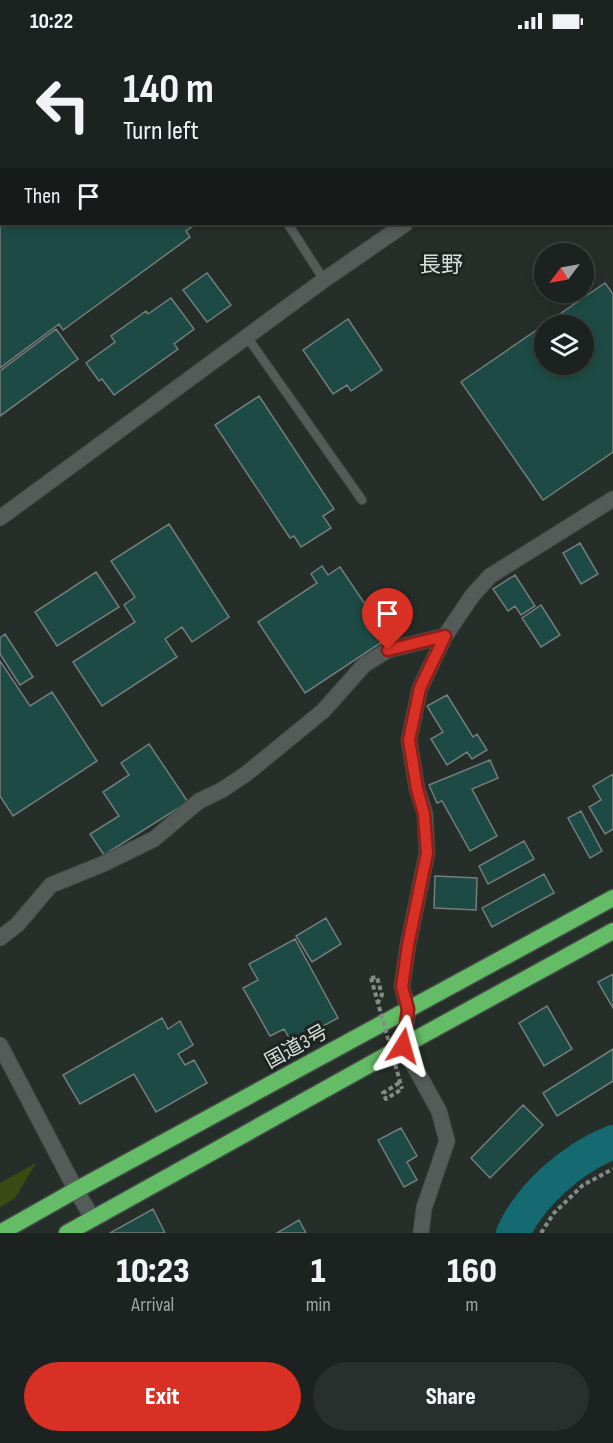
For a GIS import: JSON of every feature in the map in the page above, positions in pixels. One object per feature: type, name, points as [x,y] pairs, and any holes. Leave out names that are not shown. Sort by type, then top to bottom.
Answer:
[{"type":"highway","name":"国道3号","points":[[0,1233],[613,898]]},
{"type":"highway","points":[[67,1233],[613,931]]},
{"type":"street","points":[[0,518],[324,280],[404,225]]},
{"type":"street","points":[[422,1233],[424,1208],[447,1142],[439,1111],[403,1046],[408,1009],[402,987],[408,945],[427,853],[424,814],[417,789],[409,740],[420,688],[445,636],[472,596],[490,576],[613,499]]},
{"type":"street","points":[[0,938],[17,925],[51,885],[104,864],[154,839],[199,801],[222,790],[246,774],[324,711],[364,665],[388,650],[445,636]]},
{"type":"street","points":[[0,1045],[93,1219]]},
{"type":"lane","points":[[289,225],[324,280]]},
{"type":"lane","points":[[247,337],[362,500]]},
{"type":"path","points":[[374,1009],[382,995],[377,976],[371,978],[402,1089],[386,1099],[383,1093],[399,1083]]},
{"type":"path","points":[[542,1233],[554,1213],[583,1185],[613,1169]]},
{"type":"green space","points":[[36,1163],[15,1198],[0,1207],[0,1183]]},
{"type":"building","points":[[0,225],[195,225],[186,231],[190,237],[63,330],[59,324],[0,368]]},
{"type":"building","points":[[207,273],[231,305],[207,322],[183,290]]},
{"type":"building","points":[[605,283],[613,294],[613,452],[543,500],[461,382],[534,332],[534,375],[594,375],[594,315],[558,315],[576,303],[594,303],[594,291]]},
{"type":"building","points":[[171,298],[194,329],[174,344],[178,349],[114,395],[102,379],[99,381],[86,363],[115,342],[111,336],[146,311],[148,314]]},
{"type":"building","points":[[348,319],[382,370],[351,391],[347,385],[333,394],[303,350]]},
{"type":"building","points":[[56,329],[78,359],[0,416],[0,371]]},
{"type":"building","points":[[259,396],[334,509],[323,516],[331,528],[301,547],[294,536],[290,538],[215,425]]},
{"type":"building","points":[[169,524],[229,617],[192,642],[182,627],[165,639],[177,657],[102,706],[73,662],[135,622],[124,605],[135,597],[111,561]]},
{"type":"building","points":[[580,543],[598,574],[581,584],[563,553]]},
{"type":"building","points":[[322,566],[328,575],[340,567],[388,638],[305,693],[258,622],[317,583],[311,574]]},
{"type":"building","points":[[96,572],[119,607],[57,646],[35,612]]},
{"type":"building","points":[[515,575],[535,606],[521,615],[515,606],[508,611],[493,589]]},
{"type":"building","points":[[541,605],[560,635],[541,647],[522,618]]},
{"type":"building","points":[[5,634],[33,677],[20,685],[0,654],[0,638]]},
{"type":"building","points":[[0,661],[30,706],[52,692],[97,761],[13,816],[0,796]]},
{"type":"building","points":[[447,695],[473,737],[477,734],[487,750],[472,759],[467,752],[447,765],[431,739],[443,732],[427,706]]},
{"type":"building","points":[[149,744],[188,802],[104,855],[90,834],[119,816],[103,792],[129,775],[121,763]]},
{"type":"building","points":[[490,760],[498,778],[472,789],[497,836],[470,851],[442,801],[437,803],[429,785]]},
{"type":"building","points":[[613,774],[613,829],[605,834],[589,807],[601,800],[593,786]]},
{"type":"building","points":[[581,811],[602,851],[590,858],[568,818]]},
{"type":"building","points":[[524,841],[534,859],[488,884],[479,866]]},
{"type":"building","points":[[544,874],[554,893],[492,927],[482,908]]},
{"type":"building","points":[[435,876],[477,878],[476,910],[434,908]]},
{"type":"building","points":[[326,918],[341,944],[312,962],[296,936]]},
{"type":"building","points":[[295,939],[338,1018],[292,1043],[284,1029],[270,1036],[243,988],[258,980],[249,964]]},
{"type":"building","points":[[613,974],[613,1008],[598,982]]},
{"type":"building","points":[[547,1006],[572,1049],[544,1066],[519,1023]]},
{"type":"building","points":[[162,1018],[168,1029],[180,1021],[193,1045],[178,1054],[185,1065],[194,1060],[207,1083],[156,1112],[134,1074],[80,1104],[63,1075]]},
{"type":"building","points":[[613,1049],[613,1081],[557,1116],[543,1093]]},
{"type":"building","points":[[523,1105],[543,1125],[490,1178],[471,1158]]},
{"type":"building","points":[[401,1128],[417,1156],[407,1162],[417,1180],[404,1187],[378,1140]]},
{"type":"building","points":[[153,1209],[165,1233],[110,1233]]},
{"type":"building","points":[[299,1220],[306,1233],[277,1233]]},
{"type":"waterway","points":[[513,1233],[531,1204],[555,1178],[583,1157],[613,1142]]},
{"type":"district","name":"長野","points":[[441,264]]},
{"type":"route","points":[[388,650],[445,636],[420,688],[409,740],[417,789],[424,814],[427,853],[408,945],[402,987],[408,1009],[403,1046]]}]
